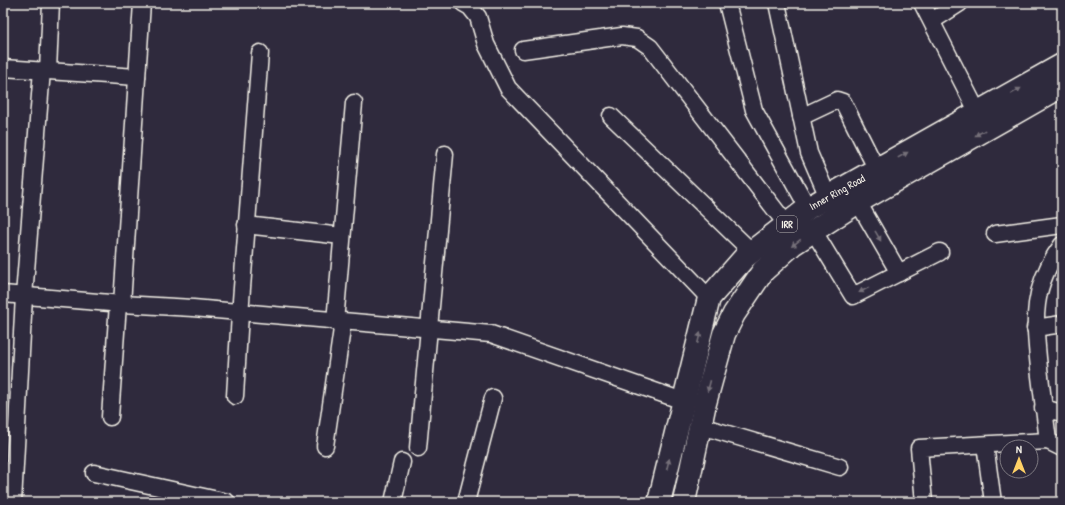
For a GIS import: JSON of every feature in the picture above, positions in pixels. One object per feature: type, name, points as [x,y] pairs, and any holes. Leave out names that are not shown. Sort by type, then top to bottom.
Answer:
[{"type":"highway","name":"Inner Ring Road","points":[[708,298],[752,252],[808,208],[1062,65]]},
{"type":"highway","name":"Inner Ring Road","points":[[684,502],[718,351],[724,334],[734,314],[764,272],[793,244],[813,230],[858,202],[1062,86]]},
{"type":"highway","points":[[659,502],[708,298]]},
{"type":"street","points":[[14,502],[24,296],[51,3]]},
{"type":"street","points":[[110,417],[120,304],[142,3]]},
{"type":"street","points":[[463,3],[470,7],[478,18],[486,44],[508,88],[708,298]]},
{"type":"street","points":[[727,3],[754,110],[808,208]]},
{"type":"street","points":[[777,3],[809,153],[828,197]]},
{"type":"street","points":[[922,3],[978,113]]},
{"type":"street","points":[[932,21],[960,3]]},
{"type":"street","points":[[523,50],[622,36],[637,38],[650,46],[787,225]]},
{"type":"street","points":[[235,396],[246,225],[260,53]]},
{"type":"street","points":[[3,68],[137,77]]},
{"type":"street","points":[[801,117],[837,100],[843,102],[877,170]]},
{"type":"street","points":[[325,446],[339,322],[342,236],[354,103]]},
{"type":"street","points":[[611,116],[752,252]]},
{"type":"street","points":[[418,448],[427,329],[445,154]]},
{"type":"street","points":[[858,202],[899,273]]},
{"type":"street","points":[[246,225],[342,236]]},
{"type":"street","points":[[995,234],[1062,225]]},
{"type":"street","points":[[813,230],[854,296],[940,252]]},
{"type":"street","points":[[924,502],[920,448],[985,444],[1055,444],[1044,408],[1034,328],[1040,284],[1052,259],[1062,245]]},
{"type":"street","points":[[3,294],[120,304],[193,308],[240,314],[491,334],[683,401]]},
{"type":"street","points":[[1034,328],[1062,324]]},
{"type":"street","points":[[466,502],[493,398]]},
{"type":"street","points":[[1044,408],[1062,413]]},
{"type":"street","points":[[701,426],[840,467]]},
{"type":"street","points":[[985,444],[993,502]]},
{"type":"street","points":[[393,502],[402,462]]},
{"type":"street","points":[[94,473],[223,501]]}]
